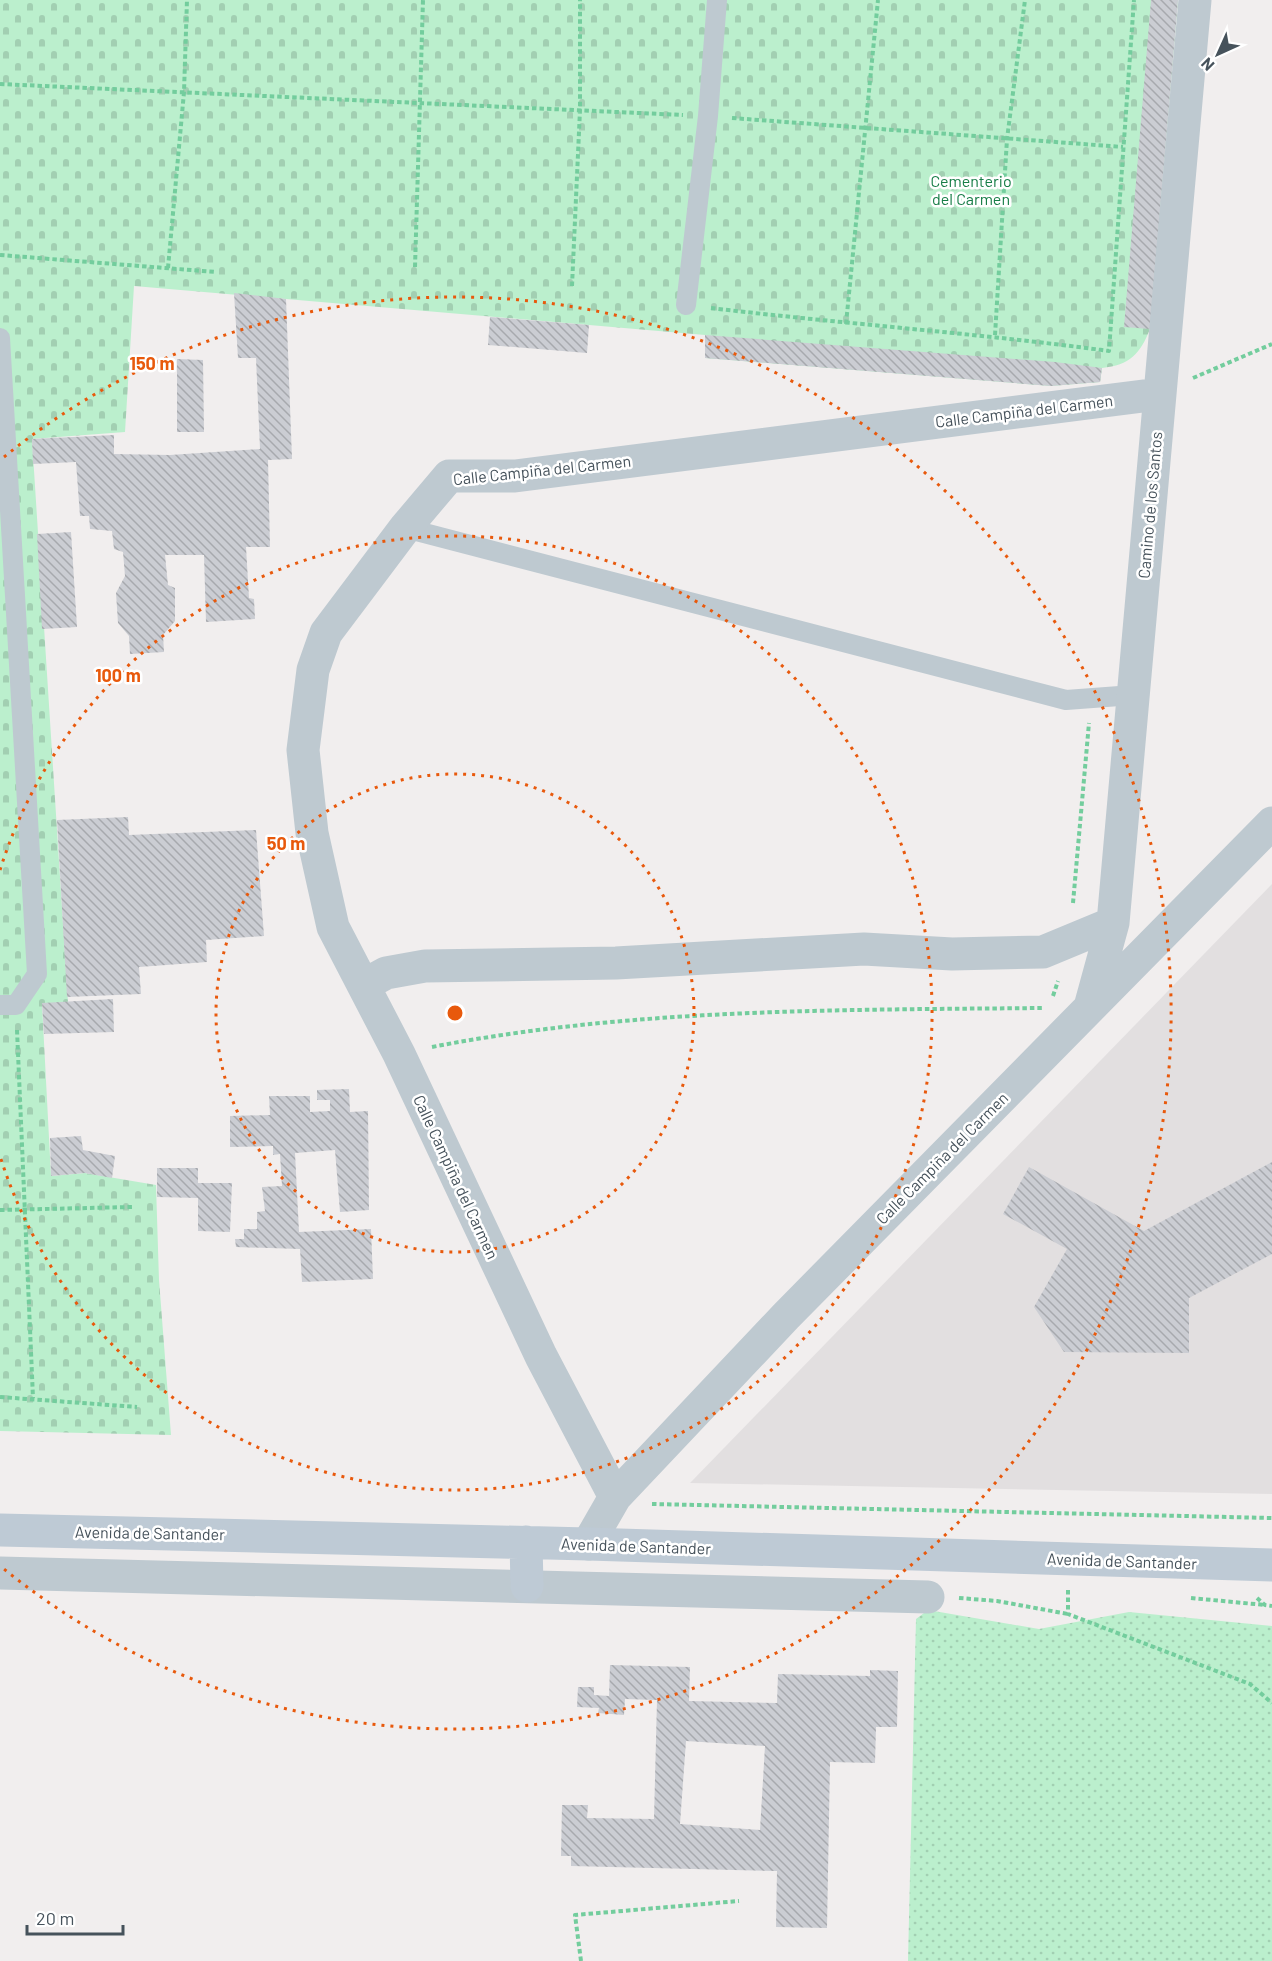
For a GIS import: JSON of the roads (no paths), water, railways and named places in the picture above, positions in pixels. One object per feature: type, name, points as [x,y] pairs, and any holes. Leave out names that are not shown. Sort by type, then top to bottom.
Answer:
[{"type":"main road","name":"Avenida de Santander","points":[[0,1530],[526,1542],[1272,1565]]},
{"type":"main road","points":[[526,1542],[527,1586]]},
{"type":"street","name":"Camino de los Santos","points":[[1090,1007],[1113,923],[1195,0]]},
{"type":"street","name":"Calle Campiña del Carmen","points":[[612,1501],[399,1054],[333,927],[312,833],[303,750],[313,670],[326,633],[405,528],[449,476],[515,476],[1159,394]]},
{"type":"street","name":"Calle Campiña del Carmen","points":[[588,1544],[612,1501],[786,1316],[1272,823]]},
{"type":"street","points":[[364,985],[386,973],[425,966],[616,963],[864,949],[952,954],[1043,952],[1113,923]]},
{"type":"street","points":[[0,1573],[928,1597]]},
{"type":"lane","points":[[686,305],[708,116],[717,0]]},
{"type":"lane","points":[[0,338],[5,500],[37,974],[8,1005]]},
{"type":"lane","points":[[405,528],[1066,700],[1134,695]]},
{"type":"park label","name":"Cementerio del Carmen","points":[[971,190]]}]
